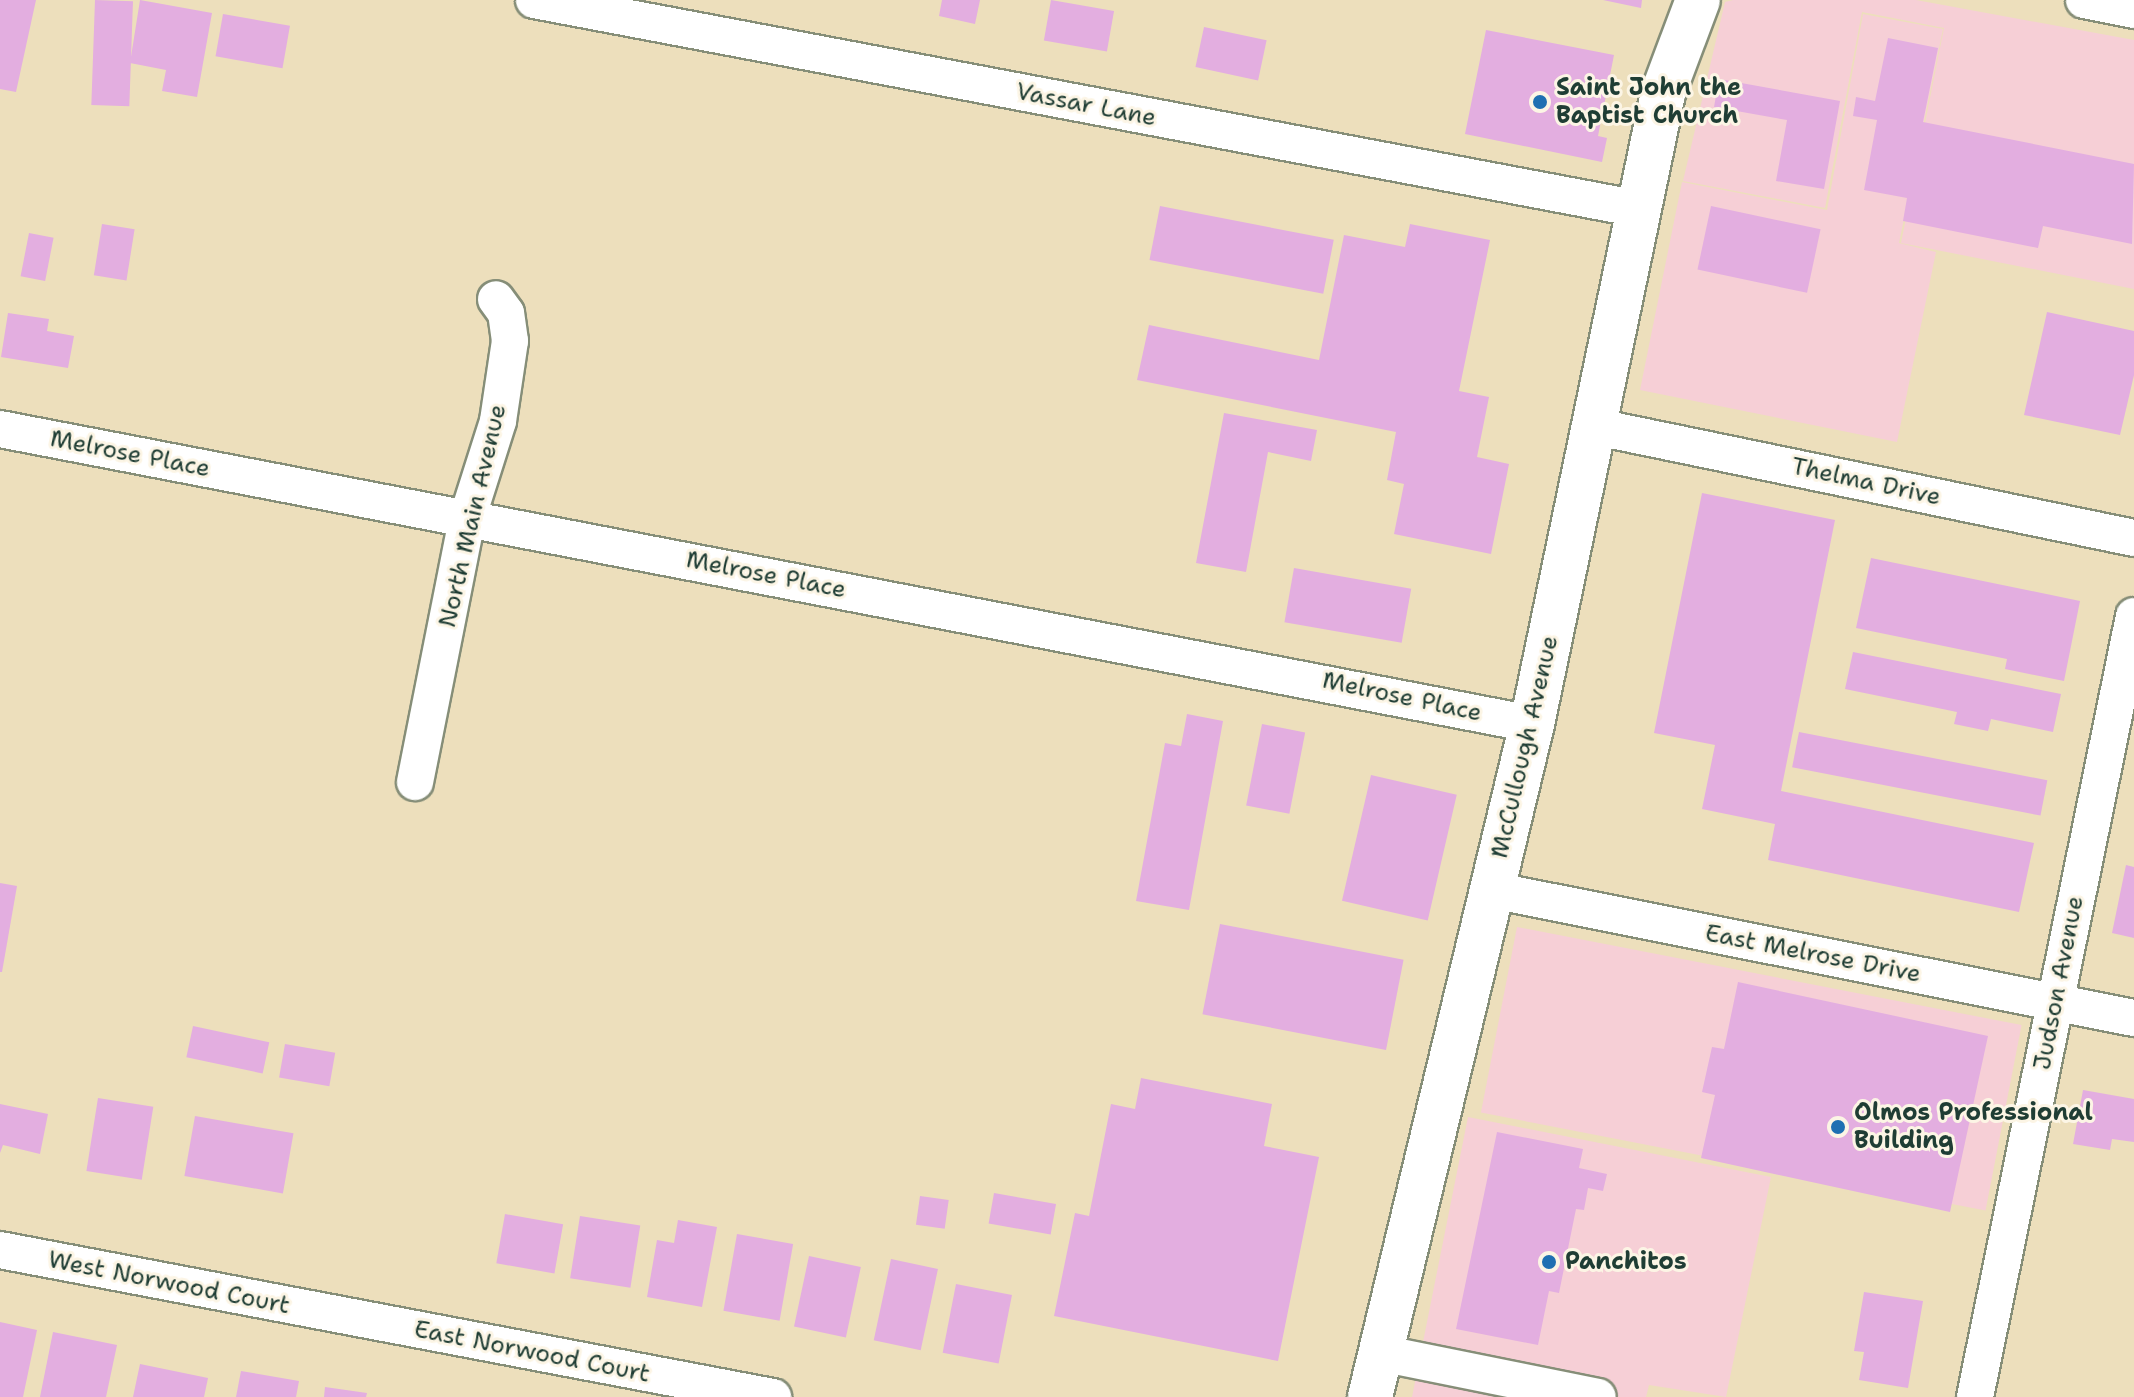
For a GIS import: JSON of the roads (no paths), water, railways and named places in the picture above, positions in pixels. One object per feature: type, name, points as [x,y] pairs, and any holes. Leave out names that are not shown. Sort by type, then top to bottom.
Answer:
[{"type":"main road","name":"McCullough Avenue","points":[[1663,93],[1662,32],[1669,0]]},
{"type":"main road","name":"McCullough Avenue","points":[[1370,1397],[1532,724],[1597,427],[1663,93],[1698,0]]},
{"type":"street","name":"Vassar Lane","points":[[534,0],[1639,209]]},
{"type":"street","points":[[2084,0],[2134,10]]},
{"type":"street","name":"North Main Avenue","points":[[415,782],[467,519],[498,421],[510,341],[506,313],[496,299]]},
{"type":"street","name":"Thelma Drive","points":[[1597,427],[2134,538]]},
{"type":"street","name":"Melrose Place","points":[[0,429],[1532,724]]},
{"type":"street","name":"Judson Avenue","points":[[1975,1397],[2134,616]]},
{"type":"street","name":"East Melrose Drive","points":[[1492,890],[2134,1018]]},
{"type":"street","name":"West Norwood Court","points":[[0,1250],[338,1315]]},
{"type":"street","name":"East Norwood Court","points":[[338,1315],[773,1397]]},
{"type":"street","points":[[1380,1353],[1598,1397]]},
{"type":"place","name":"Saint John the Baptist Church","points":[[1540,102]]},
{"type":"place","name":"Olmos Professional Building","points":[[1838,1127]]},
{"type":"place","name":"Panchitos","points":[[1549,1262]]}]
